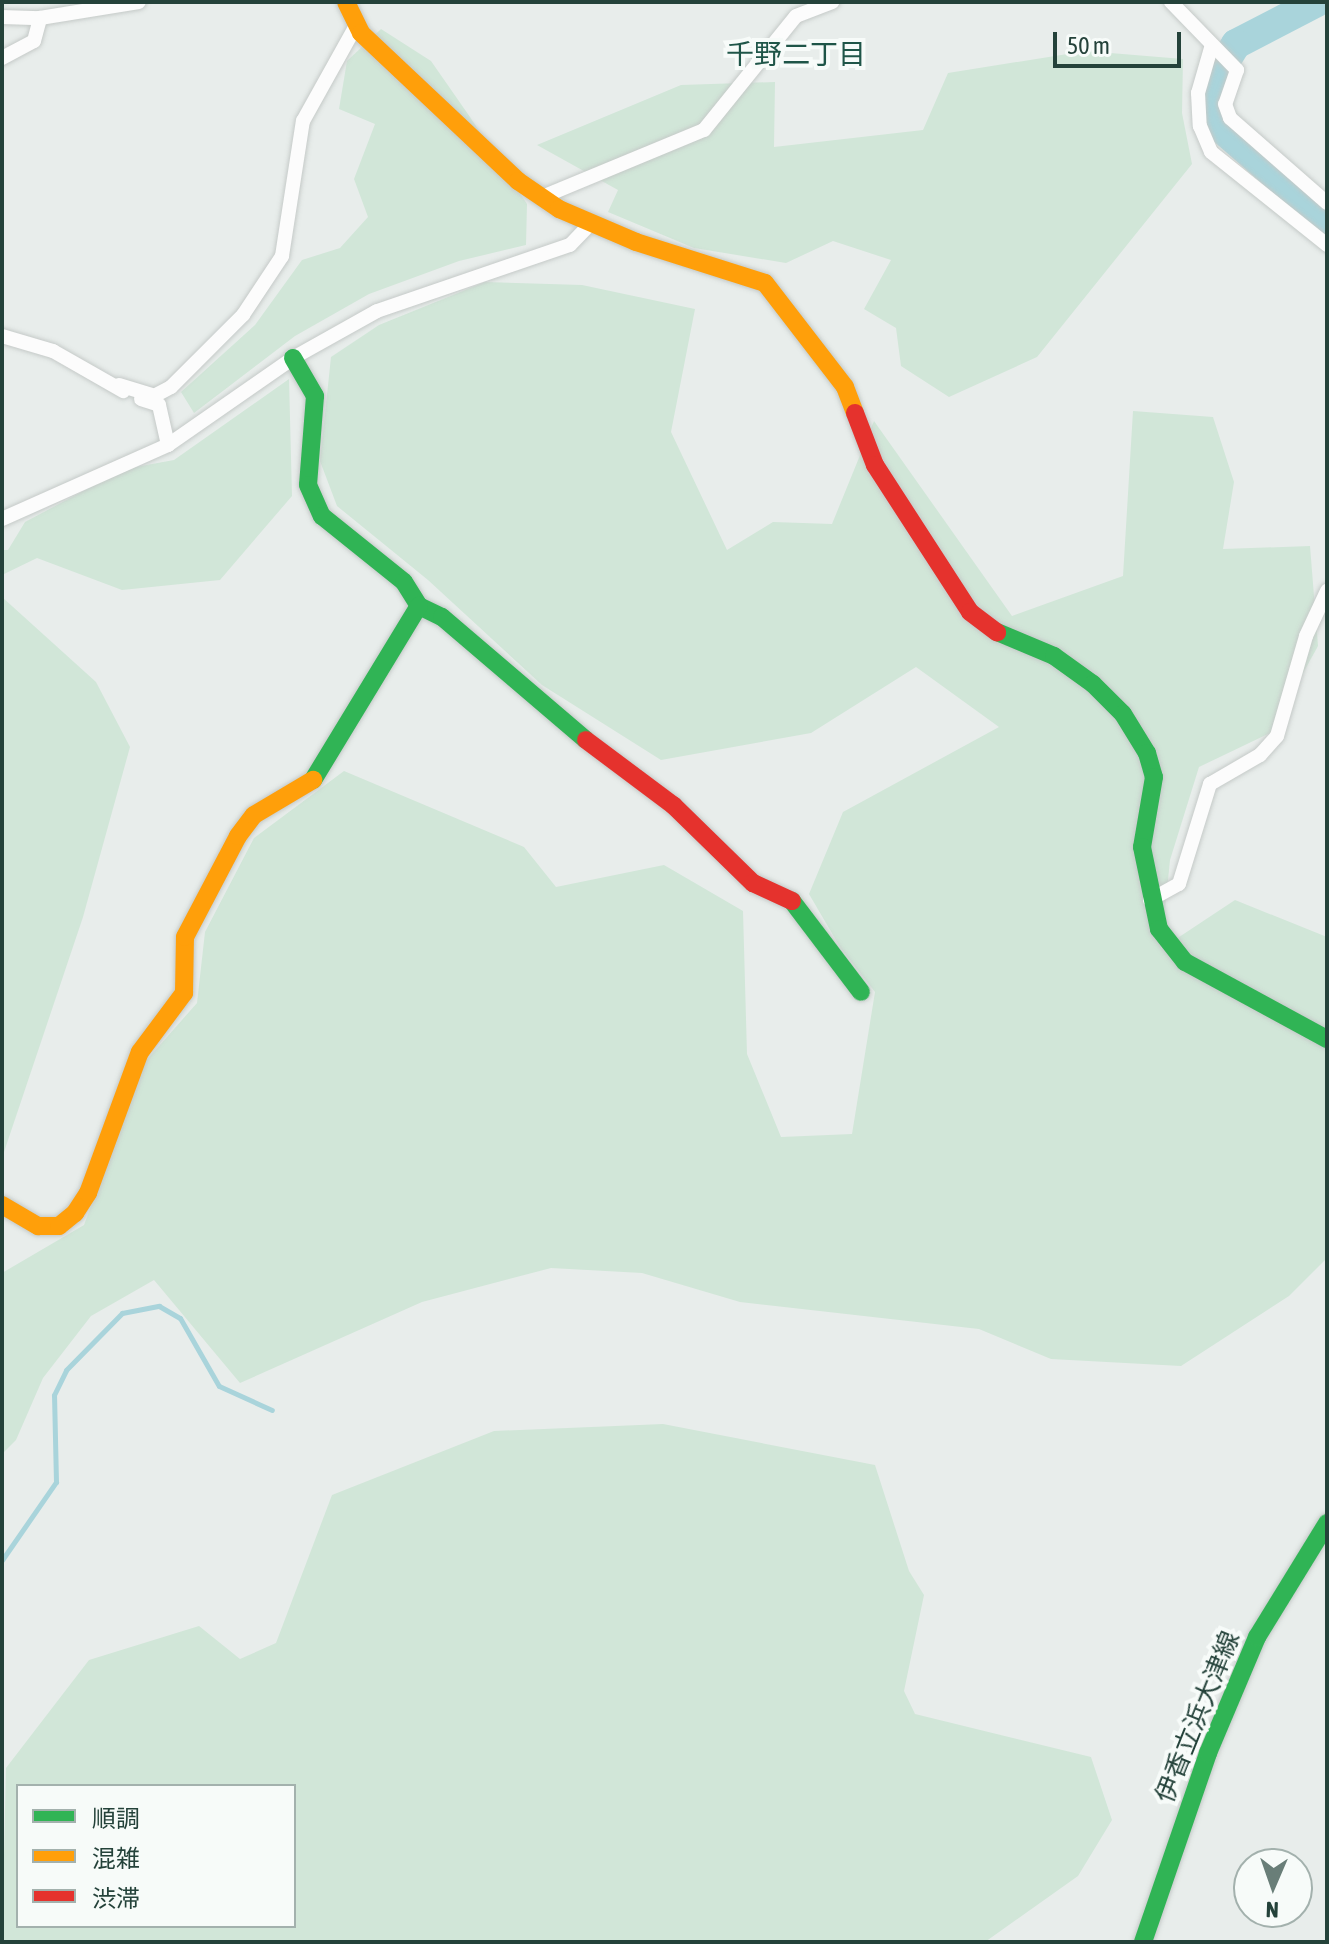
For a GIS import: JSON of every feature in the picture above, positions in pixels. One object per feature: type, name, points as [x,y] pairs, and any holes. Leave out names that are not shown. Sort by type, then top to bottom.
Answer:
[{"type":"street","points":[[2,17],[40,18],[139,2]]},
{"type":"street","points":[[346,2],[357,24],[518,181],[591,223],[684,260],[765,283],[786,304],[845,387],[875,465],[970,612],[1010,641],[1054,656],[1093,684],[1123,714],[1147,753],[1154,777],[1142,847],[1150,900],[1159,929],[1185,962],[1322,1031]]},
{"type":"street","points":[[542,197],[704,130],[796,16],[832,2]]},
{"type":"street","points":[[1171,2],[1206,34],[1211,48],[1237,70],[1225,104],[1230,118],[1327,203]]},
{"type":"street","points":[[2,58],[34,41],[40,18]]},
{"type":"street","points":[[119,385],[154,396],[171,387],[243,315],[282,256],[303,121],[357,24]]},
{"type":"street","points":[[1211,48],[1198,93],[1200,126],[1211,152],[1327,245]]},
{"type":"street","points":[[2,519],[168,445],[293,358],[377,311],[570,245],[591,223]]},
{"type":"street","points":[[2,336],[53,351],[159,405],[168,445]]},
{"type":"street","points":[[293,358],[315,396],[308,485],[322,516],[404,582],[419,606],[442,617],[545,710],[673,805],[753,883],[796,903],[861,992]]},
{"type":"street","points":[[1150,900],[1179,884],[1210,784],[1260,755],[1277,736],[1306,636],[1327,591]]},
{"type":"street","points":[[2,1205],[38,1226],[59,1226],[75,1213],[88,1193],[140,1052],[184,993],[185,937],[238,836],[254,815],[315,779],[419,606]]},
{"type":"street","name":"伊香立浜大津線","points":[[1143,1942],[1208,1753],[1257,1637],[1327,1523]]},
{"type":"green space","points":[[381,29],[431,61],[470,117],[527,204],[526,245],[459,261],[369,294],[295,336],[194,413],[181,392],[255,325],[302,260],[340,248],[368,217],[354,179],[375,124],[339,109],[347,61]]},
{"type":"green space","points":[[1086,51],[1183,59],[1182,113],[1192,164],[1037,357],[949,397],[901,366],[896,328],[864,309],[891,260],[833,241],[786,263],[694,248],[608,212],[618,190],[537,145],[681,85],[775,82],[774,147],[923,130],[948,73]]},
{"type":"green space","points":[[485,282],[582,285],[695,309],[671,432],[727,550],[773,522],[832,524],[874,421],[1012,616],[1123,576],[1133,411],[1213,417],[1234,482],[1223,549],[1310,546],[1318,646],[1270,733],[1199,767],[1170,860],[1161,949],[1235,900],[1327,937],[1327,1258],[1289,1296],[1181,1366],[1051,1359],[979,1329],[740,1302],[642,1273],[551,1268],[422,1302],[240,1383],[154,1280],[91,1316],[43,1378],[16,1440],[2,1454],[2,1273],[84,1225],[144,1063],[197,1003],[205,932],[254,838],[344,771],[524,847],[556,887],[664,865],[743,911],[747,1054],[781,1137],[852,1134],[875,992],[840,947],[809,894],[843,812],[999,727],[916,667],[811,733],[661,760],[542,685],[428,580],[337,506],[320,461],[331,357],[379,325]]},
{"type":"green space","points":[[289,379],[292,496],[220,580],[122,590],[37,558],[2,575],[2,550],[8,550],[25,522],[125,469],[174,460]]},
{"type":"green space","points":[[2,597],[96,682],[130,747],[83,917],[2,1158]]},
{"type":"green space","points":[[663,1424],[875,1465],[909,1571],[924,1595],[904,1691],[915,1714],[1091,1757],[1112,1820],[1078,1876],[985,1942],[2,1942],[6,1768],[89,1660],[199,1626],[240,1659],[276,1643],[332,1495],[494,1431]]},
{"type":"waterway","points":[[1317,2],[1236,44],[1218,73],[1213,121],[1327,220]]},
{"type":"waterway","points":[[2,1560],[56,1482],[54,1395],[66,1370],[122,1313],[159,1306],[180,1318],[219,1386],[272,1410]]},
{"type":"traffic: fast","points":[[293,358],[315,396],[308,485],[322,516],[404,582],[419,606],[442,617],[586,740]]},
{"type":"traffic: fast","points":[[313,780],[419,606]]},
{"type":"traffic: fast","points":[[997,632],[1054,656],[1093,684],[1123,714],[1147,753],[1154,777],[1142,847],[1159,929],[1185,962],[1327,1039]]},
{"type":"traffic: fast","points":[[792,901],[861,992]]},
{"type":"traffic: fast","points":[[1143,1942],[1208,1753],[1257,1637],[1327,1523]]},
{"type":"traffic: slow","points":[[346,2],[361,33],[518,181],[559,209],[636,242],[765,283],[845,387],[855,413]]},
{"type":"traffic: slow","points":[[2,1205],[38,1226],[59,1226],[75,1213],[88,1193],[140,1052],[184,993],[185,937],[238,836],[254,815],[313,780]]},
{"type":"traffic: jam","points":[[855,413],[875,465],[970,612],[997,632]]},
{"type":"traffic: jam","points":[[586,740],[673,805],[753,883],[792,901]]},
{"type":"district","name":"千野二丁目","points":[[796,54]]}]
